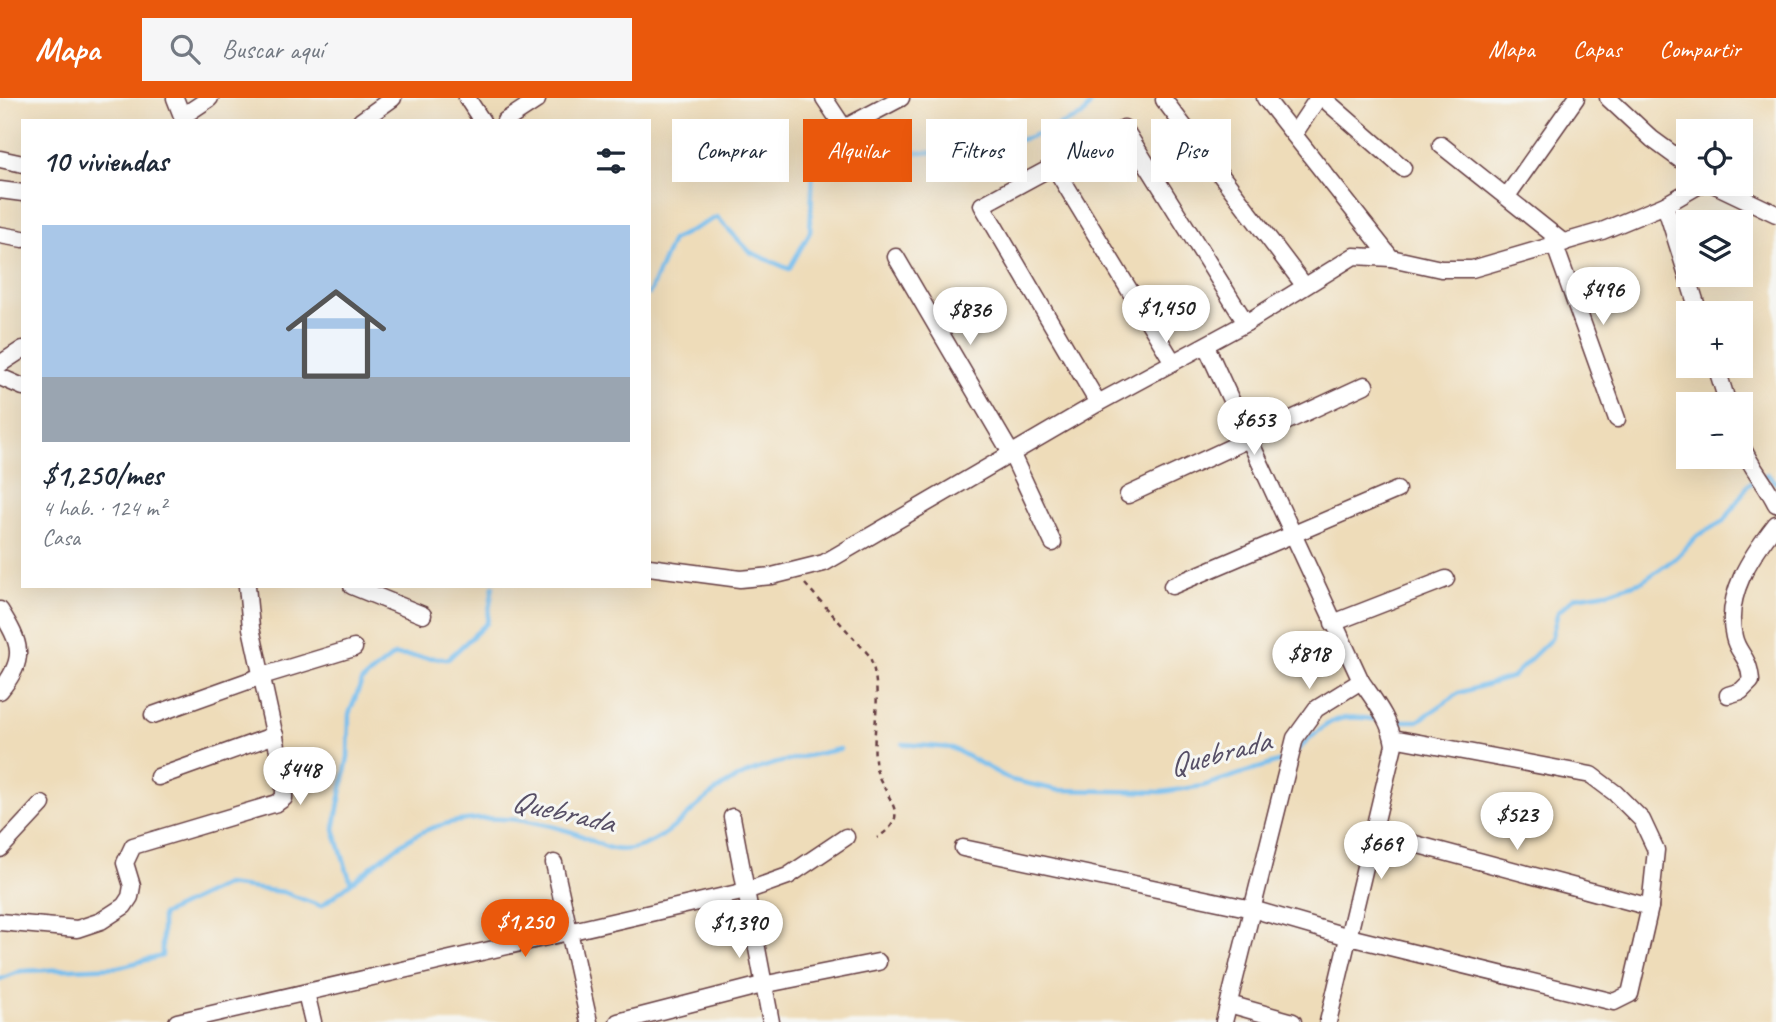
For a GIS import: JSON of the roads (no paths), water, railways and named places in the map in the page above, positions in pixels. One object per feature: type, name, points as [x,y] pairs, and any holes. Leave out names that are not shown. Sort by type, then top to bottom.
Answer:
[{"type":"street","points":[[175,98],[184,119],[211,98]]},
{"type":"street","points":[[370,118],[393,98]]},
{"type":"street","points":[[467,98],[481,119]]},
{"type":"street","points":[[824,98],[844,128],[901,98]]},
{"type":"street","points":[[1265,98],[1391,258]]},
{"type":"street","points":[[1294,134],[1321,98],[1403,168]]},
{"type":"street","points":[[1507,196],[1576,98]]},
{"type":"street","points":[[1608,98],[1652,139],[1676,157]]},
{"type":"street","points":[[508,119],[537,100]]},
{"type":"street","points":[[1164,100],[1304,285]]},
{"type":"street","points":[[1441,145],[1507,196],[1559,245],[1617,419]]},
{"type":"street","points":[[1137,149],[1245,323]]},
{"type":"street","points":[[0,159],[21,164]]},
{"type":"street","points":[[1098,403],[982,205],[1054,166],[1173,362]]},
{"type":"street","points":[[0,190],[21,193]]},
{"type":"street","points":[[651,567],[740,579],[824,563],[1098,403],[1206,346],[1354,256],[1391,258],[1441,269],[1472,269],[1559,245],[1665,205],[1680,196]]},
{"type":"street","points":[[1738,196],[1776,214]]},
{"type":"street","points":[[1665,205],[1695,301]]},
{"type":"street","points":[[0,235],[21,239]]},
{"type":"street","points":[[896,257],[1012,455],[1053,543]]},
{"type":"street","points":[[1206,346],[1333,623],[1393,738],[1394,745],[1374,833],[1328,1022]]},
{"type":"street","points":[[0,364],[21,350]]},
{"type":"street","points":[[0,377],[21,386]]},
{"type":"street","points":[[1128,495],[1365,385]]},
{"type":"street","points":[[1752,469],[1773,498]]},
{"type":"street","points":[[1172,586],[1397,491]]},
{"type":"street","points":[[1728,695],[1741,691],[1751,681],[1749,662],[1734,639],[1730,606],[1743,575],[1776,524]]},
{"type":"street","points":[[1333,623],[1446,579]]},
{"type":"street","points":[[0,922],[77,929],[101,921],[124,906],[130,897],[132,886],[125,863],[133,846],[277,803],[284,798],[286,791],[251,628],[247,588]]},
{"type":"street","points":[[357,588],[424,615]]},
{"type":"street","points":[[0,610],[16,637],[20,659],[12,676],[0,691]]},
{"type":"street","points":[[153,715],[262,676],[354,648]]},
{"type":"street","points":[[1224,1022],[1295,738],[1316,709],[1361,681]]},
{"type":"street","points":[[158,777],[275,735]]},
{"type":"street","points":[[963,848],[1252,909],[1349,937],[1614,1002],[1630,994],[1650,907],[1656,850],[1642,820],[1615,793],[1591,775],[1393,738]]},
{"type":"street","points":[[0,849],[42,804]]},
{"type":"street","points":[[732,817],[771,1022]]},
{"type":"street","points":[[1374,833],[1650,907]]},
{"type":"street","points":[[177,1022],[746,891],[788,876],[846,836]]},
{"type":"street","points":[[554,863],[589,1022]]},
{"type":"street","points":[[618,1022],[762,985],[878,962]]},
{"type":"street","points":[[306,993],[313,1022]]},
{"type":"street","points":[[1228,1004],[1293,1022]]},
{"type":"waterway","points":[[651,289],[672,240],[717,217],[750,252],[789,269],[810,232],[813,172],[831,156],[889,152],[967,153],[1027,138],[1082,116],[1095,98]]},
{"type":"waterway","name":"Quebrada","points":[[1764,476],[1767,474],[1776,483]]},
{"type":"waterway","name":"Quebrada","points":[[1392,721],[1418,721],[1459,693],[1512,677],[1551,639],[1558,612],[1575,597],[1608,592],[1643,581],[1677,557],[1697,536],[1725,520],[1748,485],[1756,480]]},
{"type":"waterway","points":[[0,979],[21,971],[119,967],[162,956],[162,915],[225,885],[283,892],[321,906],[351,883],[334,829],[348,757],[349,714],[362,681],[394,655],[448,659],[487,623],[493,588]]},
{"type":"waterway","name":"Quebrada","points":[[1297,751],[1333,721],[1352,718],[1380,720]]},
{"type":"waterway","name":"Quebrada","points":[[903,744],[952,748],[1011,780],[1057,790],[1162,792],[1203,786],[1284,760]]},
{"type":"waterway","name":"Quebrada","points":[[351,883],[406,841],[425,831],[466,820],[488,818],[531,822],[572,832],[613,849],[642,846],[666,833],[717,790],[741,776],[783,762],[840,749]]}]
